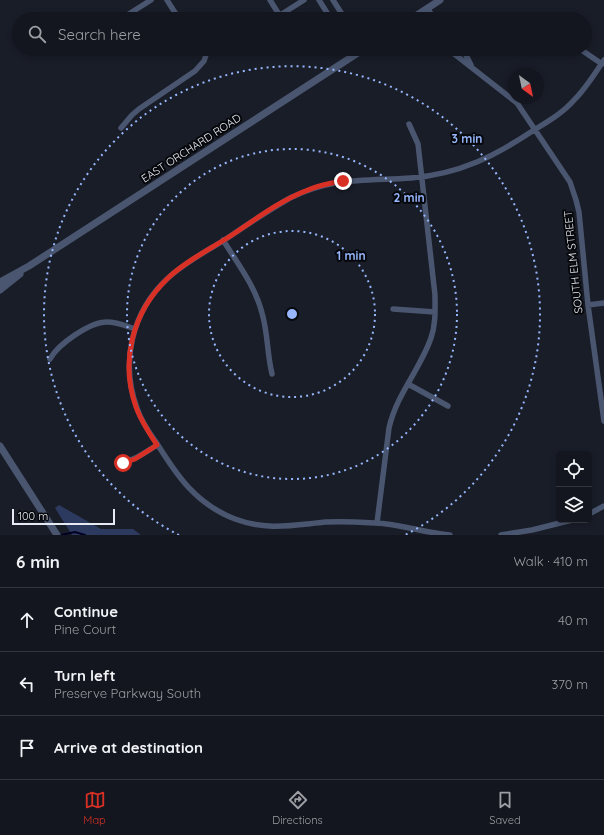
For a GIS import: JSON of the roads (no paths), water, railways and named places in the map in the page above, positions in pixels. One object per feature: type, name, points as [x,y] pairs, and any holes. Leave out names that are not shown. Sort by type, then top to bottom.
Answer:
[{"type":"street","points":[[132,12],[151,0]]},
{"type":"street","points":[[166,0],[174,12]]},
{"type":"street","points":[[270,0],[275,12]]},
{"type":"street","points":[[285,12],[304,0]]},
{"type":"street","points":[[319,0],[327,12]]},
{"type":"street","points":[[333,0],[341,12]]},
{"type":"street","points":[[421,12],[440,0]]},
{"type":"street","points":[[427,8],[429,12]]},
{"type":"street","points":[[121,128],[139,109],[195,71],[204,61],[206,56]]},
{"type":"street","name":"EAST ORCHARD ROAD","points":[[0,282],[29,266],[351,56]]},
{"type":"street","name":"SOUTH ELM STREET","points":[[457,56],[513,98],[523,110],[567,178],[576,200],[579,212],[588,305],[604,421]]},
{"type":"street","name":"SOUTH ELM STREET","points":[[466,56],[472,67]]},
{"type":"street","points":[[450,535],[377,523],[337,521],[275,527],[257,525],[236,519],[216,510],[192,492],[173,470],[139,415],[131,385],[129,359],[135,329],[143,309],[151,296],[167,278],[286,200],[309,189],[343,181],[423,177],[456,170],[500,152],[562,112],[575,100],[603,62],[592,56]]},
{"type":"street","points":[[377,523],[389,428],[398,401],[425,352],[431,337],[435,312],[435,295],[423,177],[418,144],[409,124]]},
{"type":"street","points":[[223,240],[251,284],[259,302],[264,320],[272,374]]},
{"type":"street","name":"EAST ORCHARD ROAD","points":[[0,290],[29,266]]},
{"type":"street","points":[[588,305],[604,303]]},
{"type":"street","points":[[393,309],[435,312]]},
{"type":"street","points":[[50,359],[58,348],[93,325],[107,322],[116,323],[135,329]]},
{"type":"street","points":[[408,384],[448,406]]},
{"type":"street","points":[[117,463],[135,459],[157,445]]},
{"type":"street","points":[[0,446],[57,535]]},
{"type":"street","points":[[592,512],[604,506]]},
{"type":"street","points":[[501,535],[532,530],[560,523]]},
{"type":"waterway","points":[[61,535],[75,532],[85,535]]}]
